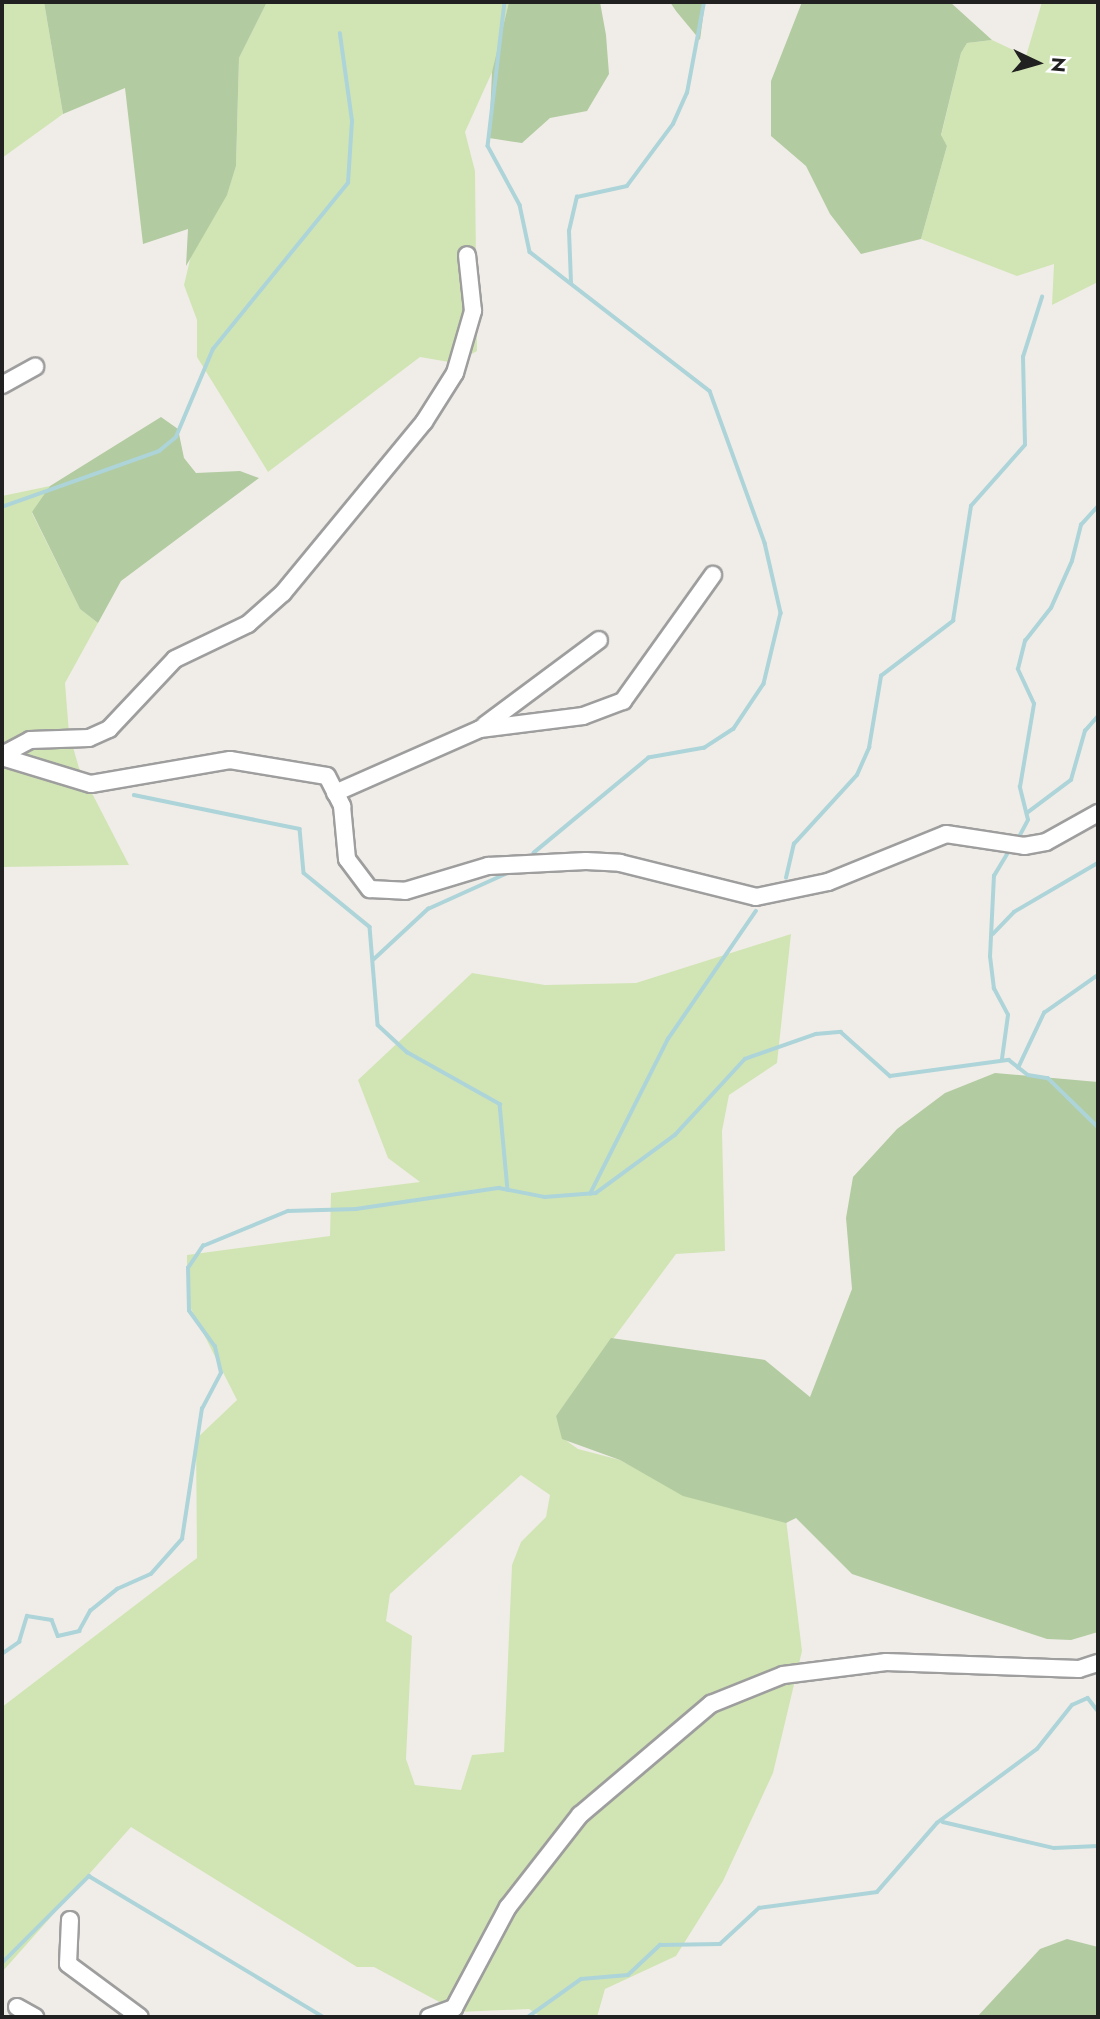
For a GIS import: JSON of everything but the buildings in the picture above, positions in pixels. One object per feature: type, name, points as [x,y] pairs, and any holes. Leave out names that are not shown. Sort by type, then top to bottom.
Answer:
[{"type":"street","points":[[2,756],[30,740],[89,738],[109,729],[168,664],[241,628],[277,599],[424,422],[455,373],[472,325],[467,255]]},
{"type":"street","points":[[2,385],[35,367]]},
{"type":"street","points":[[480,729],[583,716],[623,701],[713,575]]},
{"type":"street","points":[[335,793],[480,729],[599,640]]},
{"type":"street","points":[[2,756],[90,784],[188,763],[242,761],[327,776],[335,793],[347,859],[357,878],[370,890],[405,891],[488,866],[586,861],[620,863],[756,897],[828,882],[946,834],[1024,846],[1046,842],[1098,813]]},
{"type":"street","points":[[429,2017],[454,2008],[508,1907],[580,1815],[711,1704],[776,1677],[886,1662],[1079,1669],[1098,1663]]},
{"type":"street","points":[[70,1920],[68,1964],[140,2017]]},
{"type":"street","points":[[17,2007],[35,2017]]},
{"type":"green space","points":[[2,2],[44,2],[63,114],[2,158]]},
{"type":"green space","points":[[44,2],[267,2],[239,58],[236,166],[227,195],[186,266],[188,229],[143,244],[125,88],[63,114]]},
{"type":"green space","points":[[267,2],[509,2],[493,70],[465,132],[475,171],[477,351],[455,363],[420,357],[268,472],[197,357],[197,320],[184,285],[193,247],[227,194],[236,166],[239,58]]},
{"type":"green space","points":[[509,2],[600,2],[606,35],[609,74],[587,111],[550,118],[522,143],[489,138],[492,72]]},
{"type":"green space","points":[[670,2],[705,2],[700,40],[676,11]]},
{"type":"green space","points":[[802,2],[950,2],[992,40],[967,43],[961,53],[941,135],[947,146],[921,239],[861,254],[830,214],[806,166],[771,136],[771,81]]},
{"type":"green space","points":[[1042,2],[1098,2],[1098,282],[1052,305],[1054,264],[1017,276],[921,239],[947,146],[941,136],[961,53],[967,43],[992,40],[1026,56]]},
{"type":"green space","points":[[161,417],[178,429],[184,458],[196,473],[240,471],[259,478],[121,581],[98,623],[80,609],[32,512],[50,486]]},
{"type":"green space","points":[[50,486],[32,513],[80,609],[98,623],[65,683],[69,733],[79,768],[129,865],[2,867],[2,496]]},
{"type":"green space","points":[[791,934],[777,1063],[729,1095],[722,1131],[725,1251],[676,1254],[556,1416],[564,1439],[578,1449],[620,1460],[683,1495],[786,1519],[802,1651],[773,1773],[723,1881],[676,1956],[605,1989],[597,2017],[541,2017],[529,2009],[458,2012],[374,1967],[357,1967],[131,1827],[2,1972],[2,1707],[197,1558],[196,1439],[237,1400],[187,1301],[187,1255],[330,1236],[331,1193],[420,1182],[388,1158],[358,1080],[472,973],[545,985],[636,983]],"holes":[[[521,1475],[550,1495],[546,1517],[521,1542],[512,1565],[504,1752],[472,1755],[461,1790],[415,1785],[406,1759],[412,1636],[386,1621],[390,1594]]]},
{"type":"green space","points":[[995,1073],[1098,1082],[1098,1632],[1071,1640],[1047,1639],[852,1574],[796,1518],[786,1523],[683,1496],[620,1460],[562,1439],[556,1416],[611,1338],[765,1360],[810,1397],[852,1289],[846,1218],[853,1177],[897,1129],[945,1093]]},
{"type":"green space","points":[[1067,1939],[1098,1947],[1098,2017],[977,2017],[1040,1949]]},
{"type":"waterway","points":[[505,2],[488,146],[520,205],[530,252],[710,391],[765,543],[781,613],[764,684],[734,729],[705,748],[649,758],[534,853]]},
{"type":"waterway","points":[[571,283],[569,231],[577,197],[627,186],[673,124],[687,93],[704,2]]},
{"type":"waterway","points":[[2,507],[159,451],[176,437],[213,349],[348,183],[352,121],[340,34]]},
{"type":"waterway","points":[[786,878],[794,844],[857,775],[869,748],[881,676],[953,621],[971,506],[1025,445],[1023,357],[1042,297]]},
{"type":"waterway","points":[[1019,837],[1028,820],[1020,787],[1034,704],[1018,669],[1025,641],[1051,608],[1072,561],[1081,525],[1098,506]]},
{"type":"waterway","points":[[1027,813],[1071,780],[1085,731],[1098,716]]},
{"type":"waterway","points":[[134,795],[300,829],[304,873],[370,927],[378,1025],[407,1052],[500,1104],[508,1190]]},
{"type":"waterway","points":[[1002,1059],[1008,1015],[994,989],[990,957],[994,876],[1008,853]]},
{"type":"waterway","points":[[993,934],[1014,912],[1098,863]]},
{"type":"waterway","points":[[374,959],[428,909],[510,872]]},
{"type":"waterway","points":[[590,1194],[668,1039],[756,911]]},
{"type":"waterway","points":[[1018,1068],[1044,1013],[1098,975]]},
{"type":"waterway","points":[[2,1654],[19,1642],[27,1616],[52,1620],[58,1636],[79,1631],[90,1611],[117,1589],[151,1574],[182,1539],[202,1409],[221,1373],[215,1347],[189,1311],[188,1268],[203,1246],[288,1211],[356,1209],[499,1188],[545,1197],[596,1193],[675,1135],[745,1059],[816,1034],[841,1032],[890,1076],[1009,1060],[1028,1075],[1048,1078],[1098,1127]]},
{"type":"waterway","points":[[528,2017],[581,1979],[628,1975],[660,1945],[720,1944],[759,1908],[877,1892],[937,1823],[1037,1749],[1072,1705],[1088,1698],[1098,1711]]},
{"type":"waterway","points":[[943,1822],[1054,1848],[1098,1846]]},
{"type":"waterway","points":[[2,1963],[89,1876],[324,2017]]}]
